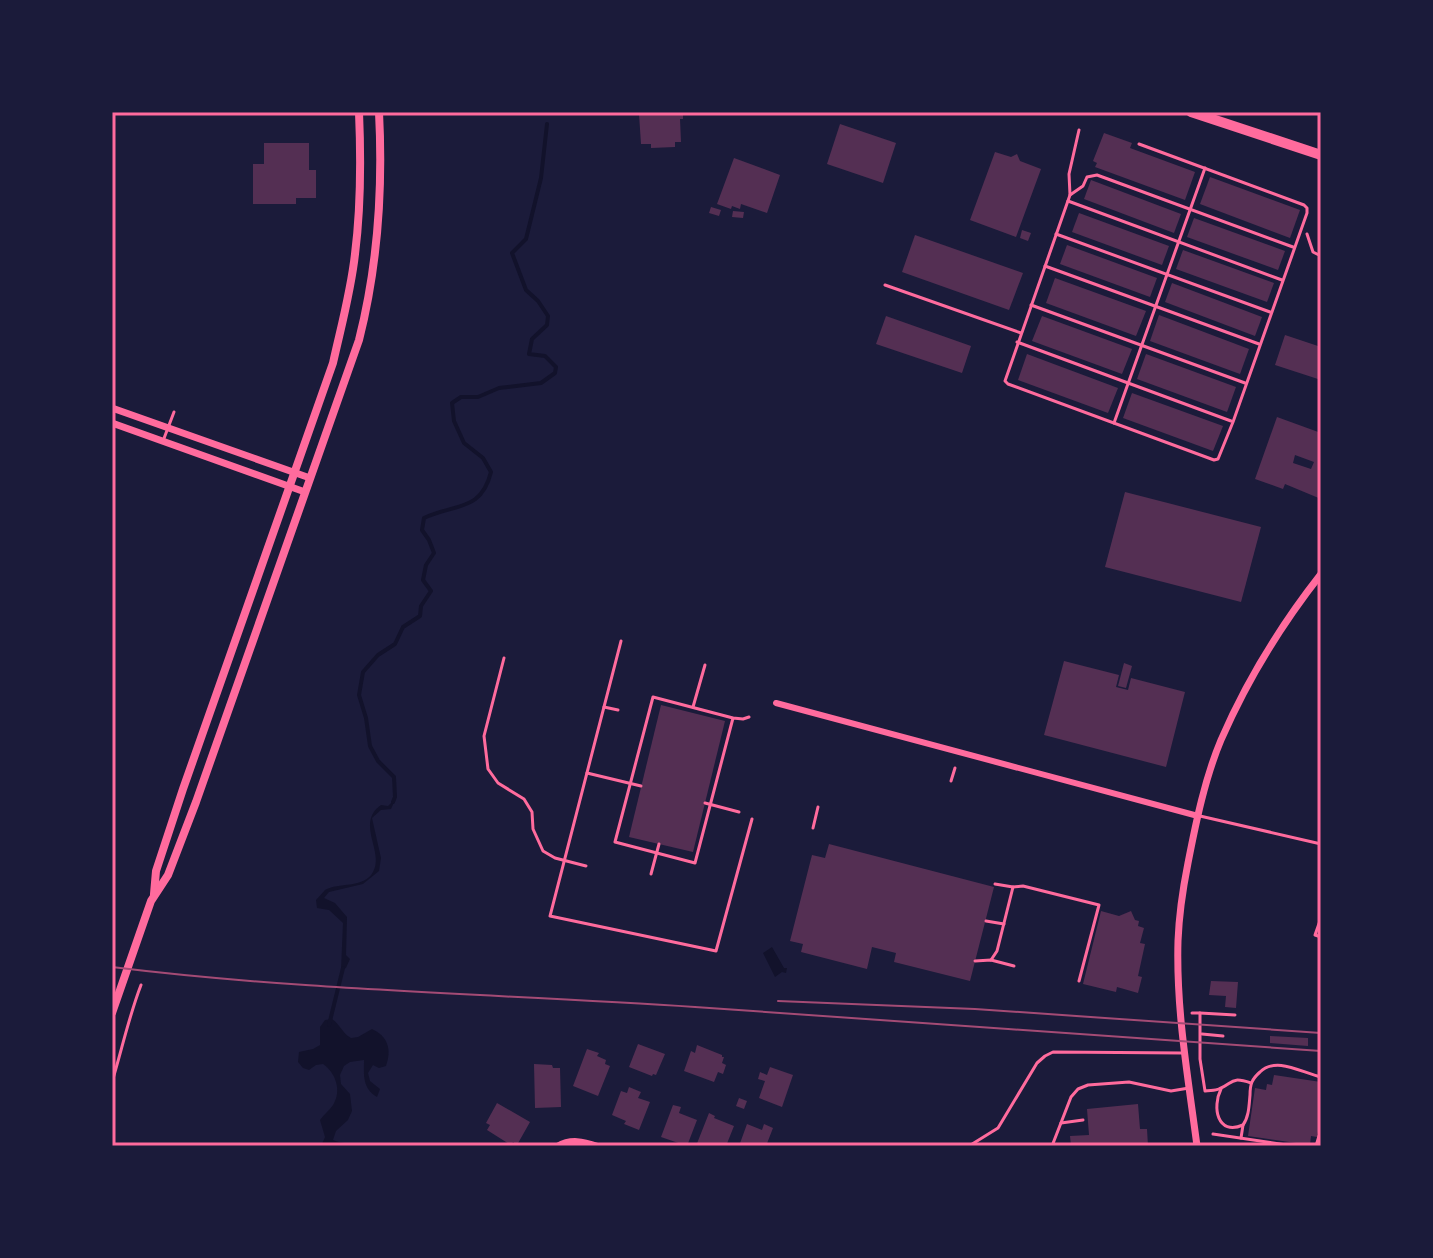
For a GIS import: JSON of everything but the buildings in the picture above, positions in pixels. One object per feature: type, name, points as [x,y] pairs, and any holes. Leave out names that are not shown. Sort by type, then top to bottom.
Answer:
[{"type":"highway","points":[[1191,112],[1321,155]]},
{"type":"main road","points":[[112,1013],[154,894],[156,871],[179,802],[333,363],[351,280],[360,197],[359,112]]},
{"type":"main road","points":[[154,894],[168,875],[196,802],[355,353],[369,293],[380,213],[379,112]]},
{"type":"street","points":[[112,408],[310,478]]},
{"type":"street","points":[[112,423],[305,492]]},
{"type":"street","points":[[1197,1146],[1180,1023],[1178,940],[1184,882],[1198,816],[1220,743],[1237,706],[1288,616],[1321,574]]},
{"type":"street","points":[[776,703],[1198,816]]},
{"type":"street","points":[[557,1146],[578,1140],[598,1146]]},
{"type":"lane","points":[[1079,130],[1069,174],[1070,195],[1005,381],[1214,460],[1220,456],[1233,422],[1307,208],[1139,144]]},
{"type":"lane","points":[[1114,423],[1205,168]]},
{"type":"lane","points":[[1070,195],[1083,186],[1087,177],[1097,175],[1295,248]]},
{"type":"lane","points":[[1068,201],[1283,280]]},
{"type":"lane","points":[[1056,234],[1272,313]]},
{"type":"lane","points":[[1045,266],[1260,345]]},
{"type":"lane","points":[[885,285],[1021,333]]},
{"type":"lane","points":[[1031,305],[1246,384]]},
{"type":"lane","points":[[1017,342],[1233,422]]},
{"type":"lane","points":[[163,441],[174,412]]},
{"type":"lane","points":[[1198,816],[1321,844]]},
{"type":"lane","points":[[1321,918],[1315,935],[1321,937]]},
{"type":"lane","points":[[969,1146],[998,1128],[1037,1063],[1053,1052],[1183,1053]]},
{"type":"lane","points":[[1052,1146],[1071,1097],[1078,1089],[1088,1085],[1129,1082],[1171,1091],[1189,1088]]},
{"type":"lane","points":[[1061,1123],[1083,1120]]},
{"type":"path","points":[[1310,225],[1307,233],[1313,252],[1321,256]]},
{"type":"path","points":[[621,641],[550,916],[716,951],[752,819]]},
{"type":"path","points":[[504,658],[484,736],[488,769],[498,783],[524,799],[532,812],[533,829],[543,851],[555,858],[586,866]]},
{"type":"path","points":[[693,707],[705,665]]},
{"type":"path","points":[[733,718],[695,863],[615,842],[653,697],[733,718],[749,717]]},
{"type":"path","points":[[604,707],[618,710]]},
{"type":"path","points":[[951,781],[955,768]]},
{"type":"path","points":[[587,773],[641,786]]},
{"type":"path","points":[[708,804],[739,812]]},
{"type":"path","points":[[813,828],[818,807]]},
{"type":"path","points":[[651,874],[659,844]]},
{"type":"path","points":[[995,884],[1023,886],[1099,905],[1079,981]]},
{"type":"path","points":[[991,960],[997,951],[1013,887]]},
{"type":"path","points":[[986,921],[1004,924]]},
{"type":"path","points":[[975,961],[991,960],[1014,966]]},
{"type":"path","points":[[112,1082],[141,985]]},
{"type":"path","points":[[1192,1013],[1235,1015]]},
{"type":"path","points":[[1200,1013],[1200,1059],[1205,1091],[1221,1089]]},
{"type":"path","points":[[1202,1034],[1223,1036]]},
{"type":"path","points":[[1251,1083],[1230,1081],[1221,1089],[1216,1110],[1226,1127],[1233,1129],[1246,1123],[1251,1083],[1263,1069],[1274,1065],[1321,1077]]},
{"type":"path","points":[[1210,1112],[1216,1110]]},
{"type":"path","points":[[1241,1138],[1243,1125]]},
{"type":"path","points":[[1213,1134],[1293,1146]]},
{"type":"path","points":[[1316,1146],[1321,1136]]},
{"type":"shaded area","points":[[396,798],[391,809],[381,810],[372,818],[381,858],[379,871],[363,884],[329,892],[324,898],[335,903],[347,917],[346,955],[350,959],[346,968],[341,970],[343,923],[329,910],[317,908],[316,900],[325,890],[364,881],[373,872],[376,856],[370,820],[381,805],[388,806]]},
{"type":"shaded area","points":[[772,947],[784,968],[787,968],[786,973],[775,977],[763,953]]},
{"type":"shaded area","points":[[332,1019],[351,1038],[372,1029],[382,1035],[389,1054],[386,1066],[379,1068],[373,1065],[368,1073],[370,1081],[380,1089],[377,1097],[366,1085],[364,1060],[350,1062],[340,1075],[341,1084],[350,1094],[352,1111],[348,1120],[336,1131],[333,1140],[352,1146],[321,1146],[325,1137],[320,1120],[336,1100],[336,1083],[323,1064],[309,1070],[298,1062],[299,1052],[320,1045],[320,1027],[325,1020]]},
{"type":"waterway","points":[[393,802],[394,777],[378,761],[370,746],[359,695],[363,672],[378,655],[395,644],[403,627],[420,616],[421,606],[431,591],[423,580],[426,565],[434,553],[422,530],[424,518],[474,500],[487,485],[491,472],[483,458],[464,443],[454,421],[452,403],[461,397],[478,397],[499,388],[541,383],[555,373],[556,367],[545,356],[529,354],[532,339],[547,325],[548,316],[526,290],[512,253],[526,239],[541,178],[547,124]]},
{"type":"waterway","points":[[329,1025],[343,968]]},
{"type":"tram line","points":[[112,967],[258,982],[695,1007],[1321,1051]]},
{"type":"tram line","points":[[778,1001],[975,1009],[1321,1033]]}]
